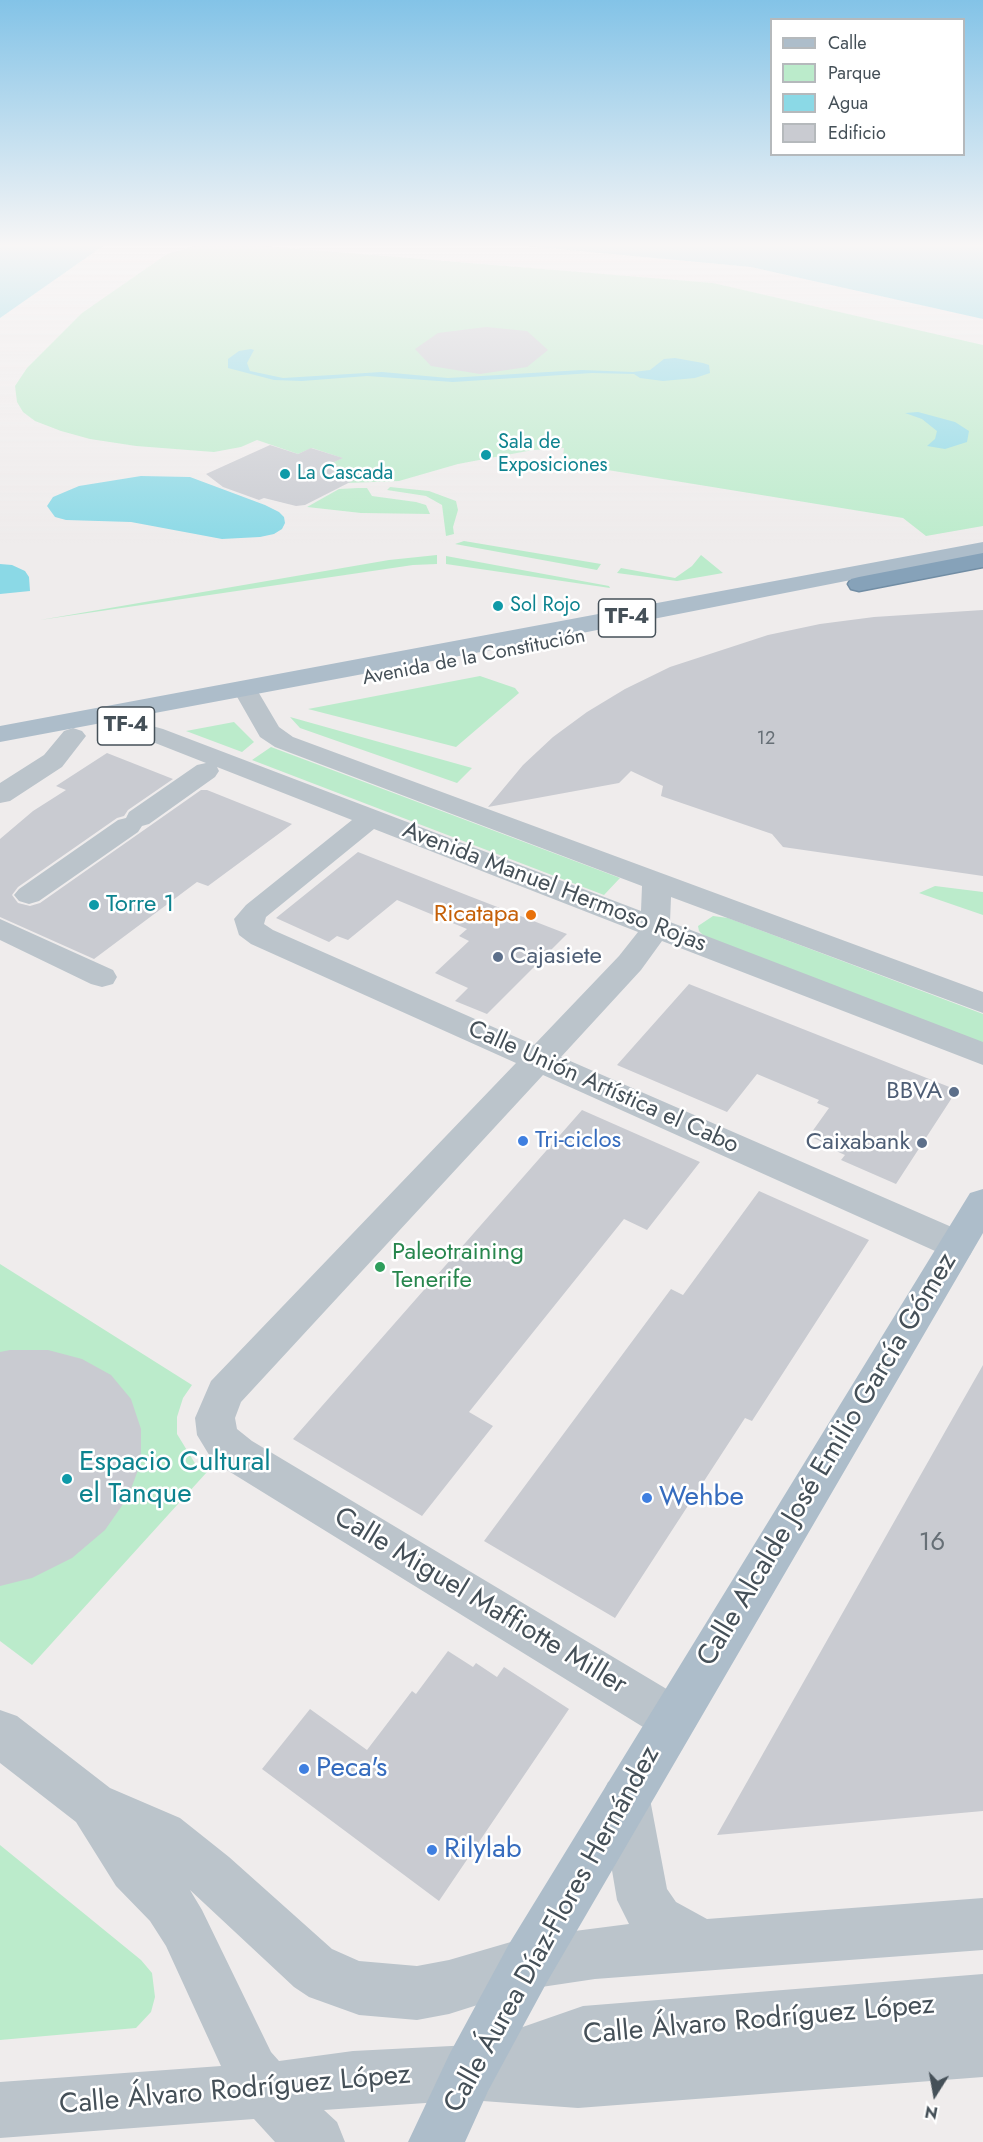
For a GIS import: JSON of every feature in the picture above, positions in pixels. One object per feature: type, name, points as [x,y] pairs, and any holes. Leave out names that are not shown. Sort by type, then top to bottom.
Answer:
[{"type":"highway","name":"Avenida de la Constitución","points":[[859,584],[983,560]]},
{"type":"main road","name":"Avenida de la Constitución","points":[[0,749],[123,726],[248,695],[983,548]]},
{"type":"main road","points":[[859,584],[983,570]]},
{"type":"main road","name":"Avenida de la Constitución","points":[[0,734],[248,695],[859,584]]},
{"type":"main road","name":"Calle Alcalde José Emilio García Gómez","points":[[673,1719],[983,1202]]},
{"type":"main road","name":"Calle Áurea Díaz-Flores Hernández","points":[[436,2142],[528,1963],[673,1719]]},
{"type":"street","name":"Avenida Manuel Hermoso Rojas","points":[[248,695],[269,732],[284,742],[983,1003]]},
{"type":"street","name":"Avenida Manuel Hermoso Rojas","points":[[123,726],[154,734],[983,1054]]},
{"type":"street","points":[[0,795],[53,761],[73,736]]},
{"type":"street","points":[[102,977],[9,912],[206,771]]},
{"type":"street","name":"Calle Unión Artística el Cabo","points":[[371,818],[256,911],[249,919],[250,928],[262,937],[957,1245]]},
{"type":"street","points":[[590,902],[607,904],[624,900],[635,886],[635,878],[643,877],[655,929],[686,916],[710,902]]},
{"type":"street","name":"Calle Miguel Maffiotte Miller","points":[[655,929],[630,963],[225,1393],[215,1418],[218,1436],[226,1446],[673,1719]]},
{"type":"street","points":[[630,963],[663,952],[706,947]]},
{"type":"street","points":[[0,1733],[93,1805],[162,1836],[328,1977],[359,1988],[417,1994],[449,1988],[528,1963],[595,1953],[983,1924]]},
{"type":"street","points":[[625,1799],[643,1900],[658,1920],[680,1934],[707,1944]]},
{"type":"street","points":[[93,1805],[134,1868],[168,1904],[184,1928],[240,2051],[265,2090],[317,2142]]},
{"type":"street","name":"Calle Álvaro Rodríguez López","points":[[470,2072],[583,2033],[983,2001]]},
{"type":"street","name":"Calle Álvaro Rodríguez López","points":[[0,2110],[265,2090],[353,2079],[470,2072],[578,2080],[983,2050]]},
{"type":"green space","points":[[49,346],[983,346],[983,526],[926,536],[903,518],[583,466],[563,456],[564,448],[533,450],[458,464],[399,481],[347,483],[363,475],[330,464],[342,458],[312,448],[298,454],[257,440],[241,447],[214,452],[136,446],[90,439],[61,431],[35,421],[23,412],[17,402],[15,386],[27,368]]},
{"type":"green space","points":[[390,487],[429,491],[456,501],[458,510],[453,527],[454,534],[446,536],[442,505],[426,496],[387,490]]},
{"type":"green space","points":[[367,488],[372,496],[426,505],[430,514],[361,513],[307,507],[339,489]]},
{"type":"green space","points":[[464,541],[601,564],[597,570],[455,544]]},
{"type":"green space","points":[[437,555],[437,564],[413,565],[40,620],[389,560]]},
{"type":"green space","points":[[701,555],[723,573],[677,581],[617,573],[621,568],[675,578],[692,566]]},
{"type":"green space","points":[[446,556],[609,586],[610,588],[446,564]]},
{"type":"green space","points":[[480,676],[515,688],[519,693],[456,747],[308,709]]},
{"type":"green space","points":[[290,717],[472,768],[457,783],[300,728]]},
{"type":"green space","points":[[234,722],[254,742],[242,752],[186,731]]},
{"type":"green space","points":[[271,747],[620,878],[604,895],[252,760]]},
{"type":"green space","points":[[935,886],[983,892],[983,915],[919,893]]},
{"type":"green space","points":[[713,916],[728,918],[983,1014],[983,1043],[705,937],[699,931],[698,926]]},
{"type":"green space","points":[[0,1264],[192,1385],[183,1398],[177,1417],[177,1434],[196,1465],[207,1472],[32,1665],[0,1641]]},
{"type":"green space","points":[[0,1845],[141,1960],[152,1973],[155,1997],[151,2012],[136,2028],[0,2040]]},
{"type":"water","points":[[254,350],[247,363],[250,371],[283,378],[382,372],[448,378],[582,370],[633,372],[650,370],[664,359],[675,358],[709,365],[710,373],[695,378],[663,381],[640,378],[634,374],[592,373],[453,382],[367,376],[302,381],[274,380],[228,368],[228,359],[239,351]]},
{"type":"water","points":[[918,412],[955,422],[969,431],[967,442],[945,449],[927,446],[935,439],[937,431],[922,419],[905,413]]},
{"type":"water","points":[[141,476],[190,477],[265,505],[279,512],[284,517],[285,523],[282,529],[274,534],[222,539],[131,522],[66,520],[55,517],[47,506],[53,497],[79,486]]},
{"type":"water","points":[[0,564],[12,565],[25,571],[29,577],[30,591],[0,594]]},
{"type":"building","points":[[419,346],[544,346],[548,350],[527,367],[480,374],[431,366],[415,349]]},
{"type":"building","name":"La Cascada","points":[[270,445],[298,454],[311,448],[343,458],[330,464],[364,475],[305,505],[296,506],[264,498],[259,500],[223,487],[206,474]]},
{"type":"building","points":[[983,610],[983,876],[783,847],[772,834],[661,796],[663,786],[631,771],[619,783],[488,807],[523,765],[553,737],[587,712],[625,689],[670,667],[768,635],[820,624],[874,617]]},
{"type":"building","points":[[107,753],[173,779],[128,810],[124,816],[117,818],[18,887],[12,895],[18,903],[30,906],[40,903],[201,790],[207,790],[292,824],[208,886],[197,882],[94,959],[0,917],[0,839],[33,811],[66,790],[56,786]]},
{"type":"building","points":[[358,852],[567,934],[487,1014],[455,1001],[468,988],[435,973],[469,941],[459,936],[467,929],[397,900],[348,940],[337,936],[329,942],[276,918]]},
{"type":"building","points":[[689,984],[957,1090],[896,1184],[841,1160],[845,1155],[836,1151],[838,1149],[809,1136],[829,1108],[817,1103],[819,1100],[757,1074],[727,1112],[617,1065]]},
{"type":"building","points":[[582,1110],[700,1162],[647,1230],[624,1219],[469,1412],[493,1426],[422,1516],[293,1439]]},
{"type":"building","points":[[759,1191],[869,1240],[752,1421],[745,1418],[615,1618],[484,1541],[671,1289],[683,1295]]},
{"type":"building","name":"Espacio Cultural el Tanque","points":[[48,1350],[82,1359],[111,1375],[131,1399],[141,1429],[141,1462],[128,1497],[105,1530],[72,1558],[32,1578],[0,1586],[0,1352]]},
{"type":"building","points":[[983,1365],[983,1811],[717,1835],[946,1430]]},
{"type":"building","points":[[448,1651],[473,1667],[476,1663],[497,1677],[504,1667],[569,1709],[439,1901],[262,1769],[310,1709],[367,1750],[412,1691],[416,1694]]},
{"type":"place","name":"Sala de Exposiciones","points":[[486,455]]},
{"type":"place","name":"La Cascada","points":[[285,474]]},
{"type":"place","name":"Sol Rojo","points":[[498,606]]},
{"type":"place","name":"Torre 1","points":[[94,905]]},
{"type":"place","name":"Ricatapa","points":[[531,915]]},
{"type":"place","name":"Cajasiete","points":[[498,957]]},
{"type":"place","name":"BBVA","points":[[954,1092]]},
{"type":"place","name":"Tri-ciclos","points":[[523,1141]]},
{"type":"place","name":"Caixabank","points":[[922,1143]]},
{"type":"place","name":"Paleotraining Tenerife","points":[[380,1267]]},
{"type":"place","name":"Espacio Cultural el Tanque","points":[[67,1479]]},
{"type":"place","name":"Wehbe","points":[[647,1498]]},
{"type":"place","name":"Peca's","points":[[304,1769]]},
{"type":"place","name":"Rilylab","points":[[432,1850]]}]
